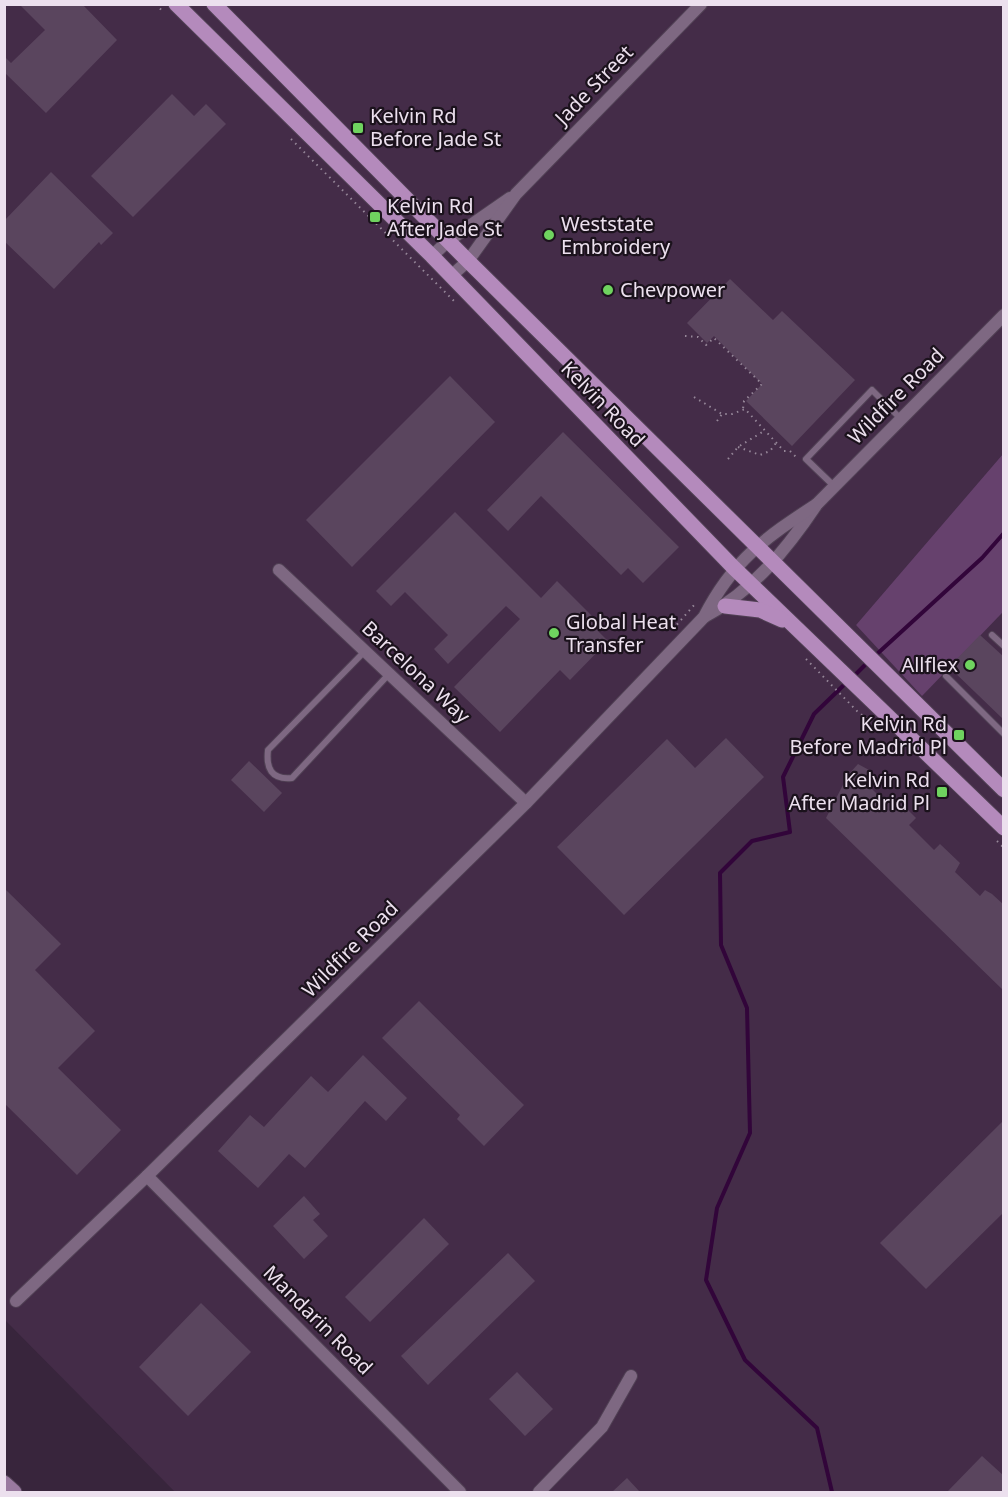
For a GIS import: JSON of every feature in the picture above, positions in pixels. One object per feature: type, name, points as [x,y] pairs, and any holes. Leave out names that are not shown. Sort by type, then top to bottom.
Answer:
[{"type":"main road","name":"Kelvin Road","points":[[214,4],[468,261],[1004,790]]},
{"type":"main road","name":"Kelvin Road","points":[[170,9],[339,165],[432,256],[734,568],[1001,829]]},
{"type":"main road","points":[[334,126],[346,148],[346,156],[339,165]]},
{"type":"main road","points":[[725,606],[760,610],[791,623]]},
{"type":"street","name":"Jade Street","points":[[452,276],[468,261],[516,194],[701,4]]},
{"type":"street","name":"Jade Street","points":[[432,256],[448,241],[516,194]]},
{"type":"street","name":"Wildfire Road","points":[[704,617],[725,606],[772,562],[796,535],[817,504],[1004,315]]},
{"type":"street","name":"Wildfire Road","points":[[16,1301],[147,1176],[526,803],[704,617],[717,592],[734,568],[757,547],[817,504]]},
{"type":"street","name":"Barcelona Way","points":[[279,570],[526,803]]},
{"type":"street","name":"Mandarin Road","points":[[147,1176],[460,1492]]},
{"type":"street","points":[[539,1492],[602,1427],[631,1376]]},
{"type":"street","points":[[4,1483],[14,1492]]},
{"type":"lane","points":[[834,486],[806,459],[872,390],[901,419]]},
{"type":"lane","points":[[992,635],[1004,646]]},
{"type":"lane","points":[[365,651],[268,750],[267,762],[273,774],[282,779],[292,778],[389,674]]},
{"type":"lane","points":[[946,676],[1004,734]]},
{"type":"path","points":[[156,4],[170,9]]},
{"type":"path","points":[[291,139],[460,307]]},
{"type":"path","points":[[685,336],[698,337],[706,345],[714,338],[762,384],[744,401],[743,409]]},
{"type":"path","points":[[694,397],[722,414],[732,414],[743,409]]},
{"type":"path","points":[[743,409],[784,450],[790,451],[797,458],[806,459]]},
{"type":"path","points":[[717,421],[722,414]]},
{"type":"path","points":[[728,459],[738,447],[764,431]]},
{"type":"path","points":[[738,447],[760,455],[770,451],[776,443]]},
{"type":"path","points":[[678,644],[667,635],[700,598]]},
{"type":"path","points":[[803,656],[857,711],[874,724]]},
{"type":"path","points":[[1001,829],[1004,848]]},
{"type":"shaded area","points":[[4,5],[1003,5],[1003,454],[856,625],[949,667],[1003,612],[1003,1492],[175,1492],[5,1320]]},
{"type":"shaded area","points":[[1003,454],[1003,612],[922,696],[856,625]]},
{"type":"building","points":[[19,4],[82,4],[117,40],[46,113],[4,72],[4,56],[11,63],[45,30]]},
{"type":"building","points":[[172,94],[194,116],[206,104],[226,124],[133,217],[91,176]]},
{"type":"building","points":[[51,172],[113,233],[101,245],[99,242],[54,289],[4,241],[4,221]]},
{"type":"building","points":[[730,279],[773,320],[782,311],[855,380],[792,446],[746,401],[762,384],[714,336],[707,343],[687,323]]},
{"type":"building","points":[[450,376],[495,422],[352,567],[306,520]]},
{"type":"building","points":[[563,432],[679,547],[643,583],[628,568],[621,575],[541,496],[508,531],[487,510]]},
{"type":"building","points":[[455,512],[541,598],[557,581],[603,627],[598,631],[608,641],[570,680],[560,670],[500,732],[454,687],[520,619],[506,606],[448,664],[434,649],[448,635],[405,592],[391,606],[376,591]]},
{"type":"building","points":[[980,635],[1004,657],[1004,720],[949,667]]},
{"type":"building","points":[[726,738],[764,777],[624,915],[557,847],[667,739],[695,768]]},
{"type":"building","points":[[249,761],[282,793],[264,812],[231,780]]},
{"type":"building","points":[[858,764],[869,770],[864,781],[887,804],[893,798],[916,818],[909,825],[934,850],[940,844],[960,863],[955,872],[980,896],[985,890],[1004,905],[1004,991],[826,818],[848,775]]},
{"type":"building","points":[[4,888],[61,944],[35,970],[95,1031],[58,1068],[121,1130],[77,1175],[4,1103]]},
{"type":"building","points":[[419,1001],[524,1105],[484,1146],[457,1119],[460,1115],[382,1038]]},
{"type":"building","points":[[363,1055],[407,1098],[386,1121],[365,1101],[305,1168],[289,1154],[258,1188],[218,1151],[250,1115],[264,1127],[311,1076],[328,1092]]},
{"type":"building","points":[[1004,1120],[1004,1212],[926,1289],[880,1243]]},
{"type":"building","points":[[304,1196],[320,1214],[313,1220],[328,1236],[304,1259],[273,1226]]},
{"type":"building","points":[[424,1218],[449,1244],[370,1322],[345,1297]]},
{"type":"building","points":[[508,1253],[535,1281],[428,1385],[401,1356]]},
{"type":"building","points":[[201,1303],[251,1352],[188,1416],[139,1367]]},
{"type":"building","points":[[517,1372],[553,1409],[525,1436],[489,1399]]},
{"type":"building","points":[[982,1456],[1004,1476],[1004,1492],[947,1492]]},
{"type":"building","points":[[627,1478],[640,1492],[612,1492]]},
{"type":"waterway","points":[[877,654],[982,558],[1004,533]]},
{"type":"waterway","points":[[853,677],[865,665]]},
{"type":"waterway","points":[[832,1492],[817,1428],[745,1360],[706,1280],[717,1208],[750,1133],[747,1008],[721,945],[720,873],[752,841],[790,832],[783,777],[814,714],[847,682]]},
{"type":"place","name":"Kelvin Rd Before Jade St","points":[[358,128]]},
{"type":"place","name":"Kelvin Rd After Jade St","points":[[375,217]]},
{"type":"place","name":"Weststate Embroidery","points":[[549,235]]},
{"type":"place","name":"Chevpower","points":[[608,290]]},
{"type":"place","name":"Global Heat Transfer","points":[[554,633]]},
{"type":"place","name":"Allflex","points":[[970,665]]},
{"type":"place","name":"Kelvin Rd Before Madrid Pl","points":[[959,735]]},
{"type":"place","name":"Kelvin Rd After Madrid Pl","points":[[942,792]]}]
